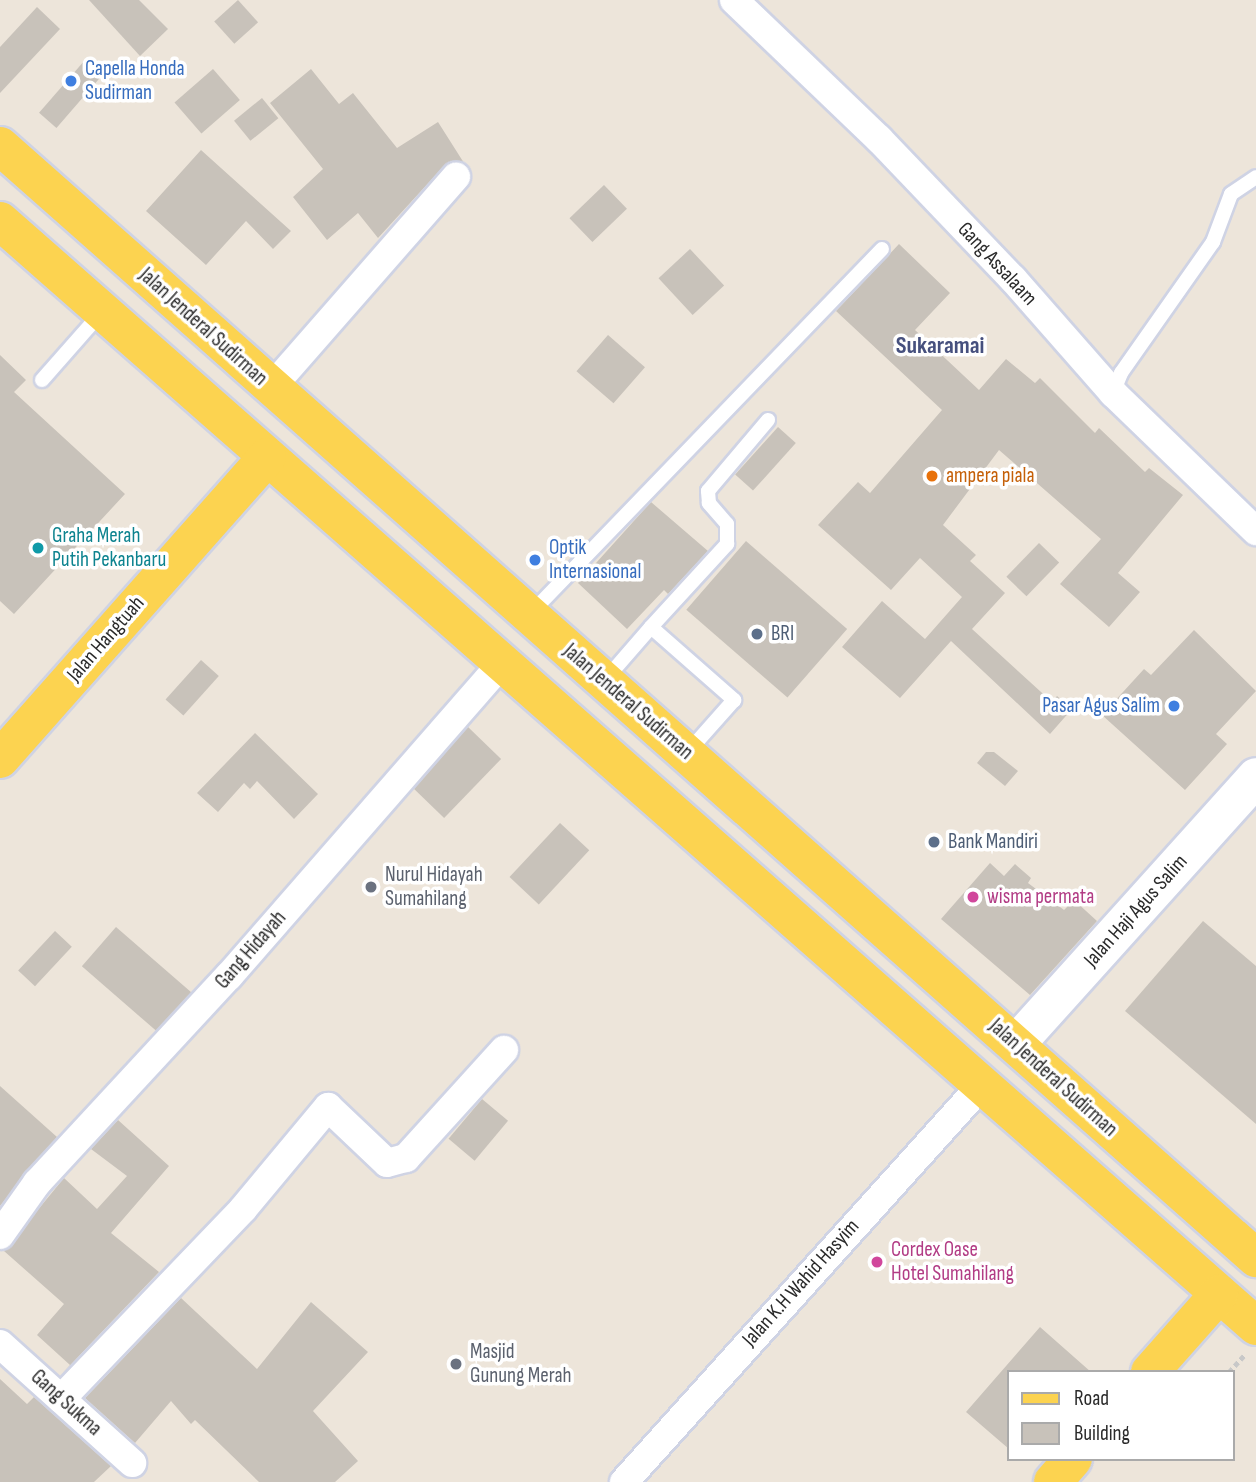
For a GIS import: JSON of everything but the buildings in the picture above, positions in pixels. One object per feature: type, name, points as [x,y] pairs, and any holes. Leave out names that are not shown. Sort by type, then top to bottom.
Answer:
[{"type":"main road","name":"Jalan Jenderal Sudirman","points":[[0,146],[1256,1258]]},
{"type":"main road","points":[[0,221],[980,1087],[1256,1326]]},
{"type":"main road","name":"Jalan Hangtuah","points":[[0,759],[267,457]]},
{"type":"main road","points":[[1152,1370],[1219,1294]]},
{"type":"main road","points":[[1053,1482],[1071,1461]]},
{"type":"street","name":"Gang Assalaam","points":[[734,0],[917,179],[1113,393],[1256,530]]},
{"type":"street","points":[[271,388],[456,177]]},
{"type":"street","name":"Gang Hidayah","points":[[0,1235],[37,1183],[229,976],[502,663]]},
{"type":"street","name":"Jalan Haji Agus Salim","points":[[1016,1044],[1256,777]]},
{"type":"street","points":[[61,1399],[243,1209],[328,1107],[387,1163],[406,1158],[504,1050]]},
{"type":"street","name":"Jalan K.H Wahid Hasyim","points":[[624,1482],[980,1087]]},
{"type":"street","name":"Gang Sukma","points":[[0,1344],[132,1463]]},
{"type":"lane","points":[[1113,393],[1121,373],[1213,242],[1231,194],[1256,177]]},
{"type":"lane","points":[[529,615],[882,249]]},
{"type":"lane","points":[[42,380],[103,311]]},
{"type":"lane","points":[[604,681],[727,544],[727,524],[709,503],[708,491],[768,420]]},
{"type":"lane","points":[[651,626],[734,700],[687,753]]},
{"type":"place","name":"Capella Honda Sudirman","points":[[71,81]]},
{"type":"place","name":"ampera piala","points":[[932,476]]},
{"type":"place","name":"Graha Merah Putih Pekanbaru","points":[[38,548]]},
{"type":"place","name":"Optik Internasional","points":[[535,560]]},
{"type":"place","name":"BRI","points":[[757,634]]},
{"type":"place","name":"Pasar Agus Salim","points":[[1174,706]]},
{"type":"place","name":"Bank Mandiri","points":[[934,842]]},
{"type":"place","name":"Nurul Hidayah Sumahilang","points":[[371,887]]},
{"type":"place","name":"wisma permata","points":[[973,897]]},
{"type":"place","name":"Cordex Oase Hotel Sumahilang","points":[[877,1262]]},
{"type":"place","name":"Masjid Gunung Merah","points":[[456,1364]]},
{"type":"district","name":"Sukaramai","points":[[940,346]]}]
